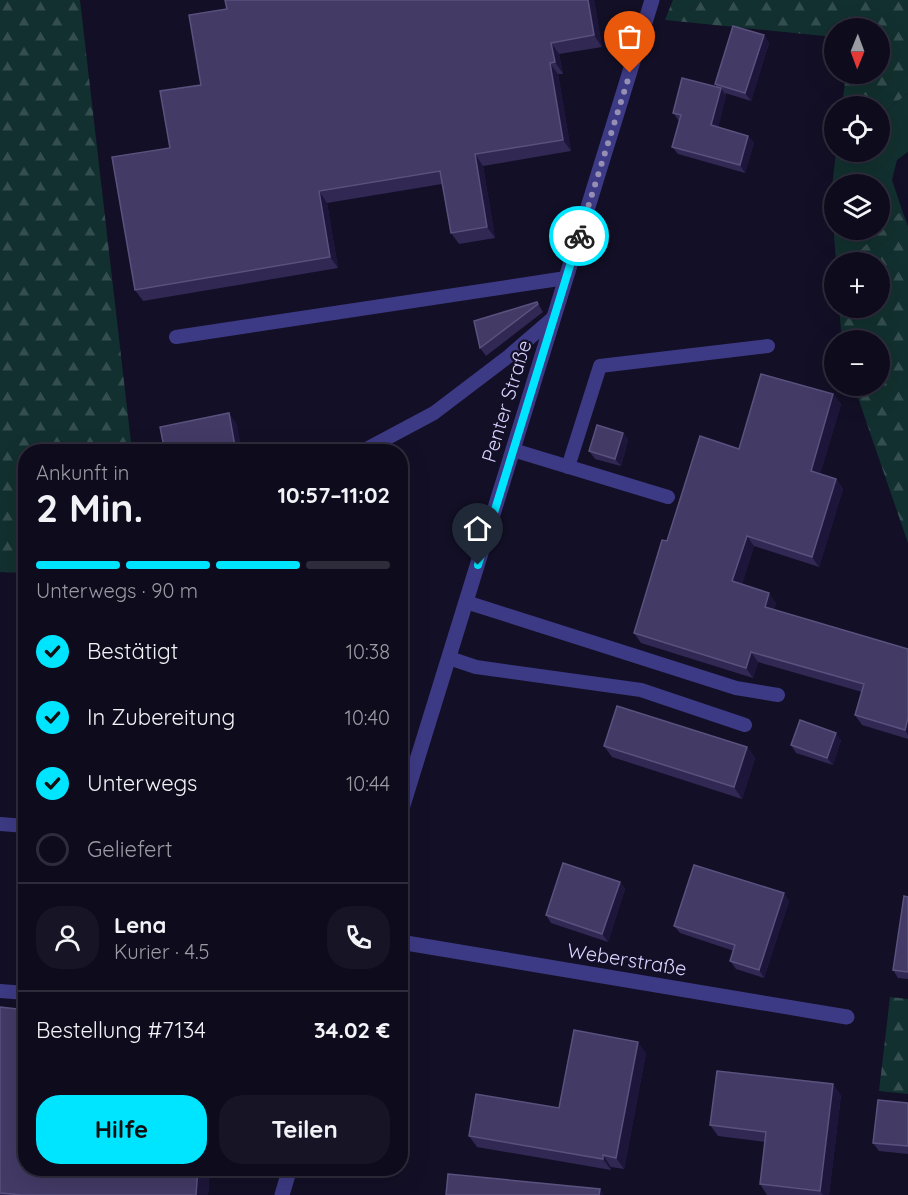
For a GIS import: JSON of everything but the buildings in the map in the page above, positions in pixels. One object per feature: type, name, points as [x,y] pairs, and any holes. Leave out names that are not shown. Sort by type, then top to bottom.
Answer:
[{"type":"street","name":"Penter Straße","points":[[408,789],[652,0]]},
{"type":"street","name":"Weberstraße","points":[[408,943],[847,1017]]},
{"type":"street","points":[[282,1195],[288,1176]]},
{"type":"lane","points":[[176,337],[566,278]]},
{"type":"lane","points":[[376,444],[434,413],[509,356],[554,317]]},
{"type":"lane","points":[[568,467],[600,366],[768,346]]},
{"type":"lane","points":[[513,450],[668,497]]},
{"type":"lane","points":[[466,602],[736,688],[778,695]]},
{"type":"lane","points":[[449,658],[476,667],[641,690],[745,725]]},
{"type":"lane","points":[[0,824],[18,825]]},
{"type":"lane","points":[[0,991],[18,992]]},
{"type":"green space","points":[[0,0],[80,0],[131,444],[18,444],[18,573],[0,572]]},
{"type":"green space","points":[[673,0],[908,0],[908,93],[890,107],[890,96],[843,96],[845,84],[890,84],[890,18],[824,18],[824,36],[665,20]]},
{"type":"green space","points":[[908,93],[908,152],[897,160],[892,180],[902,210],[890,222],[890,174],[833,174],[835,162],[890,162],[890,107]]},
{"type":"green space","points":[[902,210],[908,226],[908,543],[857,396],[890,396],[890,330],[841,330],[840,318],[890,318],[890,252],[858,252],[871,240],[890,240],[890,222]]},
{"type":"green space","points":[[834,240],[871,240],[858,252],[835,252]]},
{"type":"green space","points":[[890,997],[908,999],[908,1094],[879,1091]]},
{"type":"way so far","points":[[579,236],[630,73]]},
{"type":"route","points":[[478,565],[579,236]]}]
